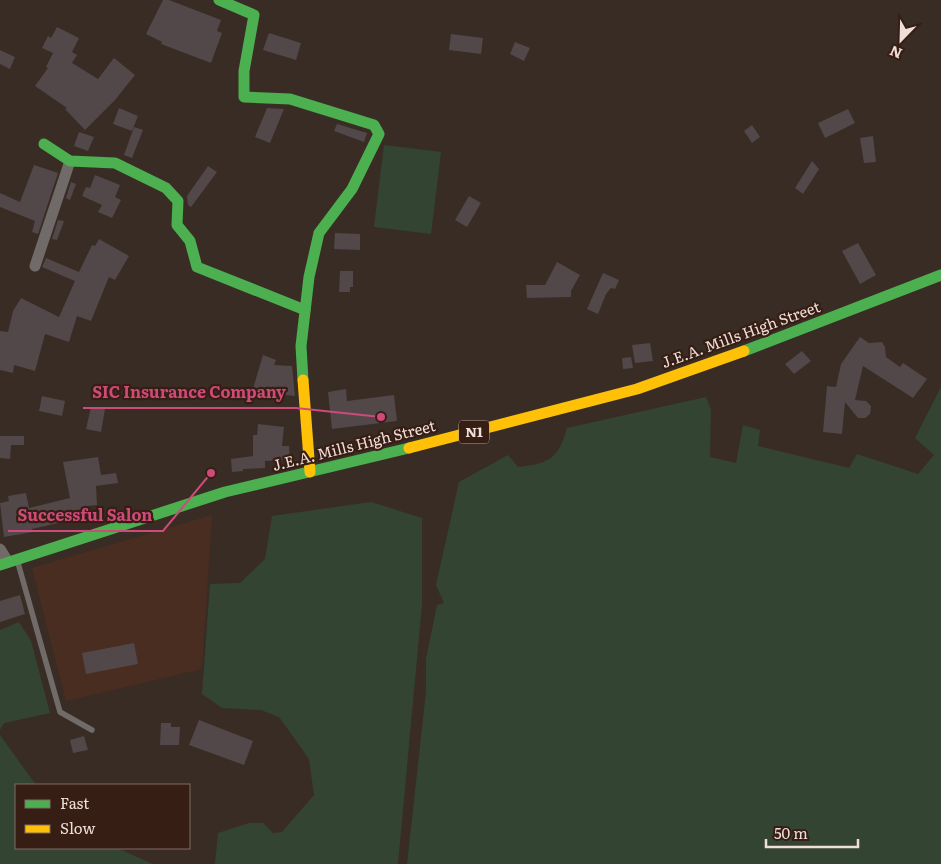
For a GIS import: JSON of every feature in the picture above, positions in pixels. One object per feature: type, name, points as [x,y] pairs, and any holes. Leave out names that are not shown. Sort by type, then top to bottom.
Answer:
[{"type":"main road","points":[[219,0],[234,3],[254,15],[244,71],[244,97],[290,99],[374,125],[379,134],[352,189],[319,233],[309,277],[301,346],[310,472]]},
{"type":"main road","points":[[44,144],[70,161],[115,164],[166,188],[178,201],[177,225],[190,240],[197,267],[305,310]]},
{"type":"main road","name":"J.E.A. Mills High Street","points":[[8,562],[225,492],[426,444],[637,388],[694,370],[941,275]]},
{"type":"street","points":[[35,266],[70,161]]},
{"type":"street","points":[[0,549],[8,562]]},
{"type":"lane","points":[[8,562],[60,712],[92,730]]},
{"type":"shaded area","points":[[212,515],[202,669],[66,701],[32,568]]},
{"type":"green space","points":[[384,145],[441,152],[431,234],[374,227]]},
{"type":"green space","points":[[941,387],[941,864],[407,864],[426,692],[426,659],[437,605],[444,603],[436,585],[459,482],[508,455],[518,467],[537,464],[551,458],[560,447],[567,428],[706,397],[711,410],[710,457],[736,463],[743,425],[760,430],[758,446],[849,468],[857,454],[918,474],[934,455],[915,438]]},
{"type":"green space","points":[[371,502],[422,518],[422,604],[398,864],[215,864],[218,833],[249,823],[263,823],[273,833],[282,832],[314,795],[309,759],[279,717],[261,710],[222,708],[202,694],[210,584],[240,583],[265,559],[272,516]]},
{"type":"green space","points":[[19,622],[31,641],[50,713],[4,723],[0,730],[0,630]]},
{"type":"green space","points":[[0,735],[35,784],[15,784],[15,849],[119,849],[153,864],[0,864]]},
{"type":"building","points":[[163,0],[169,0],[221,20],[217,31],[222,33],[211,63],[161,44],[162,42],[146,34]]},
{"type":"building","points":[[57,27],[79,38],[72,52],[77,55],[72,63],[98,79],[114,58],[135,75],[115,100],[85,130],[65,109],[67,108],[35,86],[48,68],[46,67],[53,53],[42,48],[48,36],[51,38]]},
{"type":"building","points":[[269,33],[301,43],[296,60],[263,50]]},
{"type":"building","points":[[451,34],[483,38],[481,54],[449,50]]},
{"type":"building","points":[[515,42],[530,48],[524,61],[510,54]]},
{"type":"building","points":[[0,50],[15,57],[10,69],[0,64]]},
{"type":"building","points":[[119,108],[138,116],[132,131],[113,124]]},
{"type":"building","points":[[267,108],[284,109],[270,143],[255,137]]},
{"type":"building","points":[[848,109],[855,123],[825,138],[818,123]]},
{"type":"building","points":[[337,124],[367,133],[364,142],[334,131]]},
{"type":"building","points":[[752,125],[760,137],[752,143],[744,131]]},
{"type":"building","points":[[134,127],[143,130],[132,158],[124,155]]},
{"type":"building","points":[[79,132],[94,137],[88,151],[74,146]]},
{"type":"building","points":[[873,136],[876,162],[864,163],[860,138]]},
{"type":"building","points":[[812,161],[819,169],[803,194],[795,188]]},
{"type":"building","points":[[34,165],[58,173],[38,234],[32,232],[35,221],[0,207],[0,193],[20,202]]},
{"type":"building","points":[[208,166],[217,172],[191,207],[188,205],[187,196]]},
{"type":"building","points":[[95,175],[120,185],[115,197],[121,200],[112,218],[98,212],[102,205],[82,196],[86,187],[90,188]]},
{"type":"building","points":[[71,182],[76,184],[70,200],[66,198]]},
{"type":"building","points":[[469,196],[481,203],[467,227],[455,220]]},
{"type":"building","points":[[58,220],[64,221],[57,240],[52,239]]},
{"type":"building","points":[[335,233],[360,234],[360,250],[334,249]]},
{"type":"building","points":[[99,239],[129,256],[115,280],[109,277],[91,321],[77,316],[69,342],[45,334],[35,371],[14,365],[13,373],[0,370],[0,331],[8,332],[13,311],[21,298],[59,317],[75,281],[42,267],[46,258],[79,272],[92,245],[95,246]]},
{"type":"building","points":[[858,243],[876,275],[860,284],[842,251]]},
{"type":"building","points":[[557,262],[580,275],[571,291],[571,297],[527,298],[526,285],[545,285]]},
{"type":"building","points":[[340,271],[353,271],[353,287],[350,287],[350,292],[339,292]]},
{"type":"building","points":[[603,273],[619,280],[615,289],[611,288],[606,294],[598,314],[587,309]]},
{"type":"building","points":[[860,337],[869,343],[882,342],[885,347],[886,357],[900,367],[903,363],[927,379],[913,398],[863,366],[855,400],[866,401],[871,406],[870,414],[865,418],[858,418],[845,402],[842,434],[823,432],[827,386],[836,387],[841,364]]},
{"type":"building","points":[[650,343],[653,361],[635,363],[632,345]]},
{"type":"building","points":[[802,351],[811,361],[794,374],[785,364]]},
{"type":"building","points":[[263,355],[276,360],[274,365],[292,366],[295,396],[252,392]]},
{"type":"building","points":[[631,357],[633,368],[623,369],[622,358]]},
{"type":"building","points":[[346,389],[347,401],[394,395],[397,421],[332,429],[328,392]]},
{"type":"building","points":[[42,396],[65,401],[62,416],[39,411]]},
{"type":"building","points":[[91,407],[105,409],[101,432],[86,429]]},
{"type":"building","points":[[258,424],[284,427],[282,446],[289,446],[290,460],[265,461],[265,468],[243,469],[243,471],[232,472],[231,459],[253,456],[253,435],[257,435]]},
{"type":"building","points":[[0,436],[24,436],[24,445],[11,445],[10,459],[0,458]]},
{"type":"building","points":[[98,457],[101,475],[116,473],[118,483],[96,486],[97,505],[88,506],[89,510],[65,512],[67,521],[32,529],[33,532],[4,537],[0,503],[9,501],[8,496],[26,493],[29,508],[70,498],[63,462]]},
{"type":"building","points":[[20,595],[25,614],[0,622],[0,601]]},
{"type":"building","points":[[134,643],[138,664],[86,674],[82,653]]},
{"type":"building","points":[[199,720],[253,741],[244,765],[189,745]]},
{"type":"building","points":[[161,723],[171,723],[171,727],[180,727],[179,745],[160,745]]},
{"type":"building","points":[[84,736],[88,750],[73,753],[70,740]]},
{"type":"traffic: fast","points":[[219,0],[254,15],[244,71],[244,97],[290,99],[374,125],[379,134],[352,189],[319,233],[309,277],[301,346],[303,380]]},
{"type":"traffic: fast","points":[[44,144],[70,161],[115,163],[166,188],[178,201],[177,225],[190,241],[197,267],[305,310]]},
{"type":"traffic: fast","points":[[744,351],[941,275]]},
{"type":"traffic: fast","points":[[0,565],[225,492],[409,448]]},
{"type":"traffic: slow","points":[[409,448],[637,389],[744,351]]},
{"type":"traffic: slow","points":[[303,380],[310,472]]},
{"type":"place","name":"SIC Insurance Company","points":[[381,417]]},
{"type":"place","name":"Successful Salon","points":[[211,473]]}]
